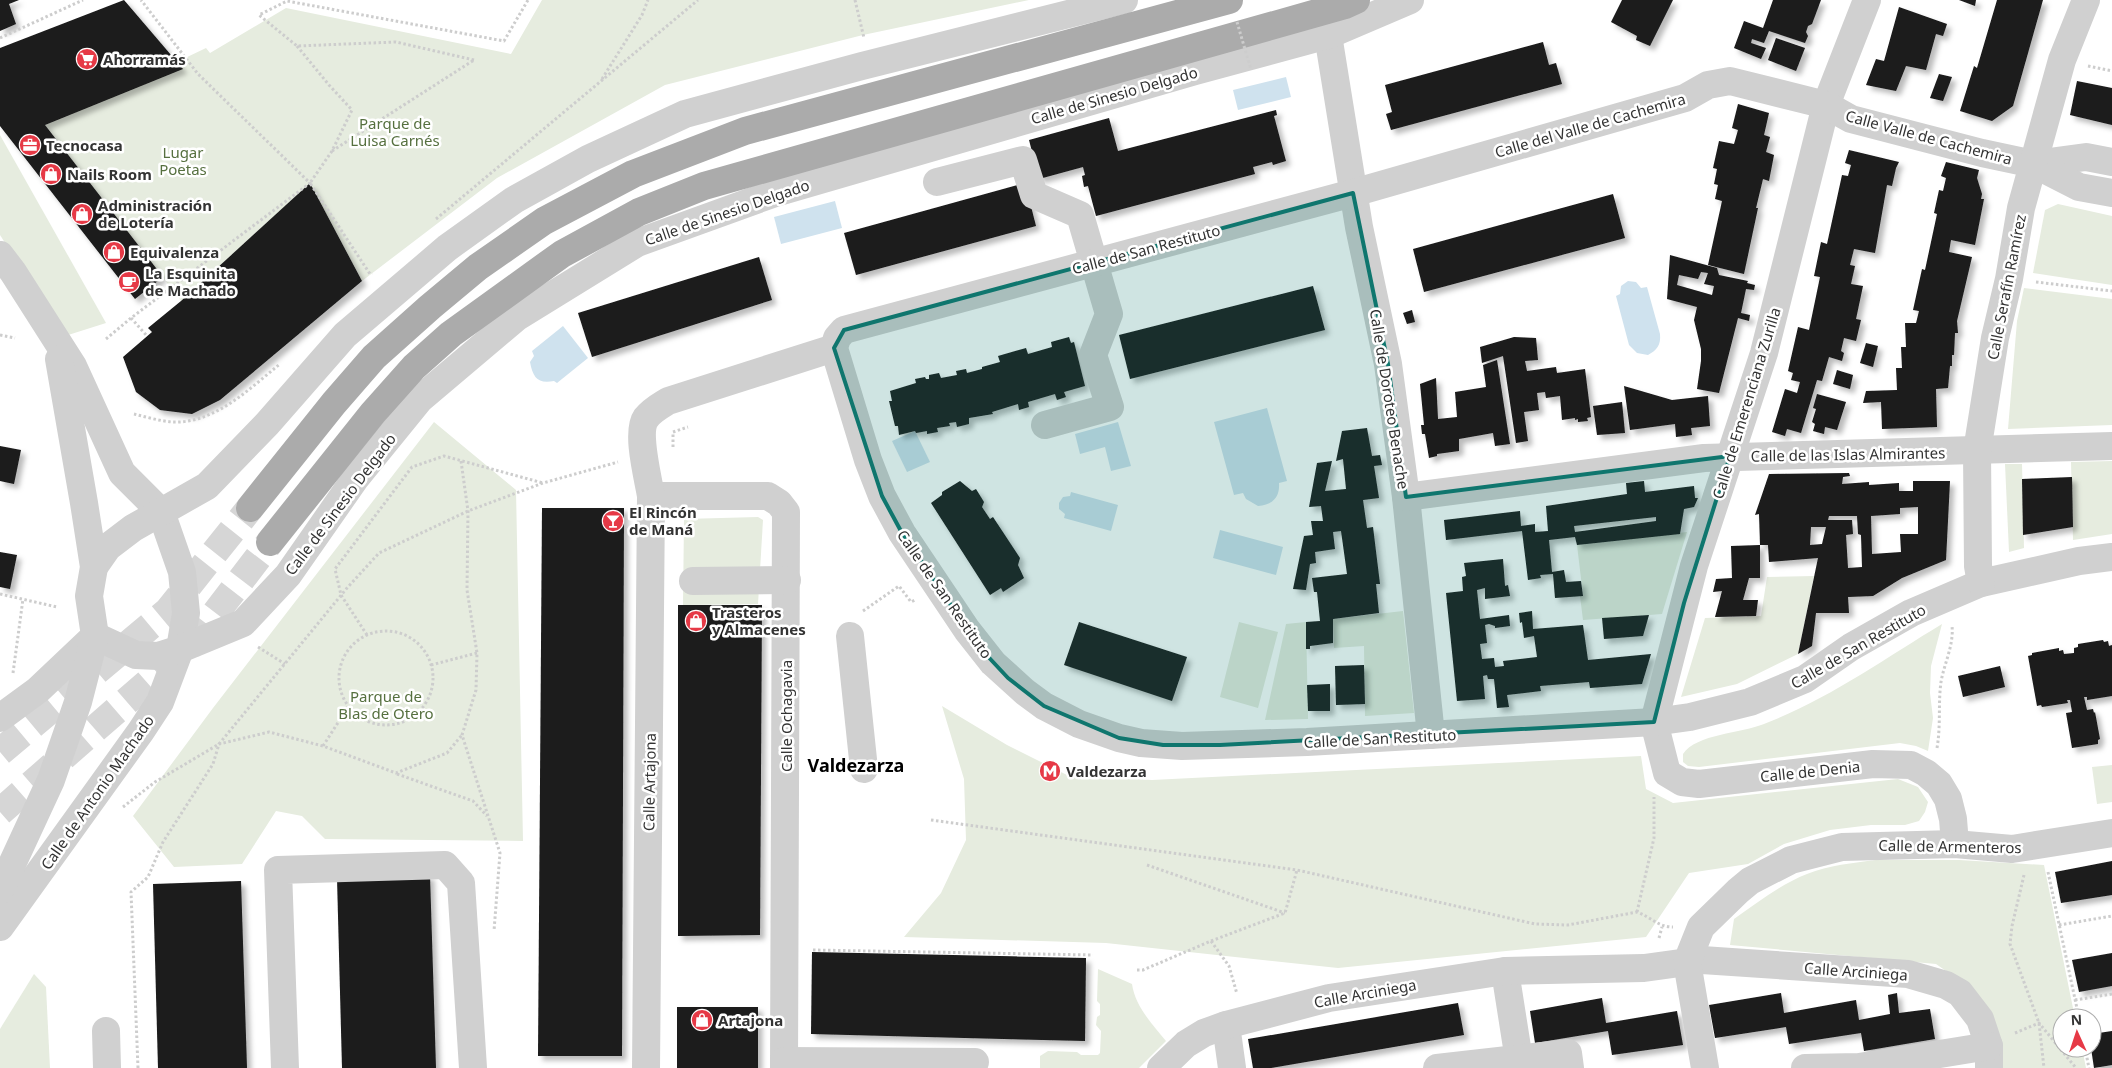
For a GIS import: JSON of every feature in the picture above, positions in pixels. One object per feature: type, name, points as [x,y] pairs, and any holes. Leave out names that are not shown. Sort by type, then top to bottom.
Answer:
[{"type":"main road","name":"Calle de Sinesio Delgado","points":[[270,542],[373,413],[414,367],[451,334],[562,254],[639,212],[704,186],[1356,0]]},
{"type":"main road","points":[[250,508],[374,357],[430,307],[478,267],[544,221],[633,174],[745,131],[1233,11]]},
{"type":"street","points":[[161,512],[207,486],[267,424],[345,335],[447,248],[514,200],[588,159],[684,114],[862,66],[1124,0]]},
{"type":"street","name":"Calle de Sinesio Delgado","points":[[180,649],[243,623],[288,575],[355,479],[420,399],[517,317],[638,243],[775,193],[1195,71],[1328,35],[1410,0]]},
{"type":"street","name":"Calle de Emerenciana Zurilla","points":[[1654,722],[1692,575],[1764,353],[1826,105],[1867,0]]},
{"type":"street","name":"Calle Serafín Ramírez","points":[[1981,583],[1978,566],[1977,451],[1995,338],[2009,279],[2021,208],[2062,60],[2086,0]]},
{"type":"street","name":"Calle de Doroteo Benache","points":[[1328,35],[1353,193],[1388,364],[1406,497],[1431,735]]},
{"type":"street","name":"Calle del Valle de Cachemira","points":[[1353,193],[1684,98],[1708,85],[1730,81],[1826,105]]},
{"type":"street","name":"Calle Valle de Cachemira","points":[[1826,105],[1851,118],[1982,153],[2034,164],[2079,187],[2112,194]]},
{"type":"street","name":"Calle Valle de Cachemira","points":[[2034,164],[2086,157],[2112,162]]},
{"type":"street","points":[[937,182],[1023,160],[1034,195],[1080,215],[1109,314],[1093,355],[1110,407],[1045,425]]},
{"type":"street","name":"Calle de San Restituto","points":[[1353,193],[844,330],[837,338],[834,348],[868,460],[882,496],[902,533],[980,648],[1008,678],[1044,706],[1099,732],[1148,744],[1220,745],[1654,722],[1750,702],[1805,678],[1851,647],[1911,613],[1981,583],[2079,561],[2112,557]]},
{"type":"street","name":"Calle de Antonio Machado","points":[[0,255],[13,272],[73,366],[122,473],[161,512],[182,572],[186,613],[180,649],[160,702],[0,927]]},
{"type":"street","name":"Calle de Antonio Machado","points":[[0,890],[51,780],[78,702],[95,636],[89,596],[94,567],[55,338]]},
{"type":"street","points":[[651,496],[642,432],[645,419],[654,409],[668,402],[834,348]]},
{"type":"street","name":"Calle de las Islas Almirantes","points":[[1406,497],[1730,456],[2112,446]]},
{"type":"street","name":"Calle Ochagavia","points":[[651,496],[768,496],[779,503],[786,512],[784,1065],[975,1062]]},
{"type":"street","name":"Calle Artajona","points":[[646,1068],[651,496]]},
{"type":"street","name":"Calle de Antonio Machado","points":[[94,567],[108,546],[133,528],[161,512]]},
{"type":"street","points":[[693,581],[787,580]]},
{"type":"street","points":[[0,718],[38,690],[95,636],[136,655],[158,656],[180,649]]},
{"type":"street","points":[[850,636],[864,768]]},
{"type":"street","name":"Calle de Denia","points":[[1654,722],[1667,773],[1682,782],[1699,784],[1874,764],[1911,765],[1926,773],[1939,784],[1948,799],[1953,819],[1955,844]]},
{"type":"street","name":"Calle de Armenteros","points":[[1686,962],[1701,927],[1738,891],[1750,881],[1791,860],[1851,846],[1955,844],[2012,849],[2112,833]]},
{"type":"street","points":[[285,1068],[278,870],[445,865],[461,882],[473,1068]]},
{"type":"street","name":"Calle Arciniega","points":[[1161,1068],[1186,1044],[1204,1033],[1226,1025],[1328,998],[1505,971],[1644,968],[1702,960],[1908,974],[1926,978],[1946,985],[1960,993],[1980,1019],[1989,1057]]},
{"type":"street","points":[[1686,962],[1705,1068]]},
{"type":"street","points":[[1505,971],[1519,1060]]},
{"type":"street","points":[[1226,1025],[1232,1068]]},
{"type":"street","points":[[106,1031],[107,1068]]},
{"type":"street","points":[[1437,1068],[1568,1053],[1570,1068]]},
{"type":"street","points":[[1805,1068],[1859,1067],[1989,1057]]},
{"type":"path","points":[[0,38],[83,0]]},
{"type":"path","points":[[141,0],[198,74],[310,183],[370,274],[378,268]]},
{"type":"path","points":[[106,340],[131,318],[310,183],[332,152],[352,110],[297,46],[259,15],[287,1],[504,41],[528,0]]},
{"type":"path","points":[[600,81],[642,14],[648,0]]},
{"type":"path","points":[[429,224],[698,0]]},
{"type":"path","points":[[855,0],[866,44]]},
{"type":"path","points":[[1233,11],[1251,70]]},
{"type":"path","points":[[297,46],[396,42],[474,60],[332,152]]},
{"type":"path","points":[[2009,279],[2112,291]]},
{"type":"path","points":[[131,318],[147,336]]},
{"type":"path","points":[[0,335],[15,338]]},
{"type":"path","points":[[134,414],[174,422],[205,417],[228,405],[281,363]]},
{"type":"path","points":[[673,450],[672,432],[688,427]]},
{"type":"path","points":[[367,635],[342,595],[335,569],[412,467],[444,456],[544,482]]},
{"type":"path","points":[[396,773],[446,753],[462,735],[476,690],[477,653],[467,590],[468,511],[461,461]]},
{"type":"path","points":[[138,1068],[131,892],[148,877],[163,842],[213,764],[219,744],[342,595],[379,553],[468,511],[544,482],[622,461],[647,466]]},
{"type":"path","points":[[877,600],[899,586],[911,602]]},
{"type":"path","points":[[0,594],[57,607]]},
{"type":"path","points":[[13,678],[23,600]]},
{"type":"path","points":[[1935,756],[1939,734],[1940,684],[1953,636],[1952,621]]},
{"type":"path","points":[[391,631],[409,637],[422,648],[431,664],[433,682],[428,700],[416,714],[399,723],[380,725],[362,719],[348,707],[340,690],[339,672],[345,654],[357,640],[373,632],[391,631]]},
{"type":"path","points":[[255,645],[285,664]]},
{"type":"path","points":[[431,664],[477,653]]},
{"type":"path","points":[[323,746],[348,707]]},
{"type":"path","points":[[116,812],[155,782],[219,744],[269,732],[323,746],[473,801],[489,818]]},
{"type":"path","points":[[462,735],[500,852],[493,939]]},
{"type":"path","points":[[1637,912],[1654,838],[1653,800],[1656,794]]},
{"type":"path","points":[[931,820],[1297,870],[1535,924],[1568,925],[1637,912],[1647,916],[1662,927],[1701,927]]},
{"type":"path","points":[[2042,845],[2077,1008]]},
{"type":"path","points":[[2012,849],[2026,867],[2012,926],[2010,944],[2039,1023],[2044,1068]]},
{"type":"path","points":[[1147,865],[1285,912]]},
{"type":"path","points":[[1285,912],[1297,870]]},
{"type":"path","points":[[1137,970],[1143,970],[1285,912]]},
{"type":"path","points":[[2059,924],[2112,916]]},
{"type":"path","points":[[1211,941],[1229,966],[1238,994]]},
{"type":"path","points":[[805,952],[814,949],[1093,955]]},
{"type":"path","points":[[2075,1000],[2112,994]]},
{"type":"path","points":[[1989,1057],[2039,1023]]},
{"type":"path","points":[[2039,1023],[2076,1068]]},
{"type":"highlighted area","points":[[1353,193],[1388,364],[1406,497],[1730,456],[1684,603],[1654,722],[1220,745],[1163,745],[1119,738],[1044,706],[1008,678],[980,648],[902,533],[882,496],[834,348],[844,330]]},
{"type":"green space","name":"Parque de Luisa Carnés","points":[[542,0],[1029,0],[863,35],[665,85],[497,178],[362,281],[310,183],[181,301],[45,125],[206,48],[210,53],[286,8],[511,54]]},
{"type":"green space","points":[[0,135],[106,323],[65,336],[0,235]]},
{"type":"green space","points":[[2058,204],[2112,216],[2112,285],[2033,273],[2045,210]]},
{"type":"green space","points":[[2024,288],[2112,299],[2112,425],[2008,429],[2017,321]]},
{"type":"green space","name":"Parque de Blas de Otero","points":[[434,422],[516,490],[523,841],[325,839],[302,816],[276,811],[242,864],[174,867],[133,816],[213,708]]},
{"type":"green space","points":[[2112,461],[2112,534],[2073,540],[2071,462]]},
{"type":"green space","points":[[2005,464],[2022,464],[2024,548],[2009,552]]},
{"type":"green space","points":[[758,517],[763,520],[758,604],[683,605],[684,519]]},
{"type":"green space","points":[[1687,532],[1662,614],[1583,620],[1580,596],[1583,595],[1577,545]]},
{"type":"green space","points":[[1814,576],[1798,654],[1737,684],[1681,697],[1705,618],[1761,616],[1767,577]]},
{"type":"green space","points":[[1403,611],[1414,713],[1365,716],[1364,646],[1334,648],[1333,619]]},
{"type":"green space","points":[[1239,622],[1278,632],[1258,708],[1220,697]]},
{"type":"green space","points":[[1306,622],[1308,719],[1265,720],[1286,624]]},
{"type":"green space","points":[[1942,624],[1931,666],[1930,693],[1933,718],[1928,751],[1916,746],[1900,743],[1699,767],[1688,766],[1683,762],[1683,754],[1689,747],[1698,742],[1764,724],[1810,703],[1855,678]]},
{"type":"green space","points":[[942,706],[1007,745],[1067,775],[1152,780],[1641,756],[1646,789],[1673,803],[1898,779],[1918,787],[1928,802],[1925,812],[1919,821],[1905,825],[1871,825],[1830,830],[1784,844],[1748,864],[1689,873],[1646,937],[1338,968],[1106,943],[904,937],[941,893],[966,840],[964,779]]},
{"type":"green space","points":[[2112,765],[2112,802],[2097,804],[2092,767]]},
{"type":"green space","points":[[1876,860],[1959,860],[2044,865],[2073,1008],[2052,1008],[2052,1058],[2084,1058],[2086,1068],[1996,1068],[1962,982],[1936,964],[1730,945],[1734,919],[1760,900],[1797,878],[1824,868]]},
{"type":"green space","points":[[1098,969],[1132,984],[1140,1007],[1166,1041],[1139,1068],[1040,1068],[1040,1056],[1048,1051],[1077,1052],[1081,1055],[1098,1055],[1100,1053],[1101,1031],[1096,1025],[1097,1017],[1100,1015],[1100,1004],[1097,1001]]},
{"type":"green space","points":[[34,974],[46,987],[50,1068],[0,1068],[0,1029]]},
{"type":"water","points":[[1286,77],[1291,97],[1238,110],[1233,90]]},
{"type":"water","points":[[835,201],[842,228],[781,244],[774,217]]},
{"type":"water","points":[[1628,281],[1636,282],[1641,288],[1647,287],[1660,334],[1658,347],[1648,355],[1637,353],[1629,345],[1616,296],[1620,294],[1621,286]]},
{"type":"water","points":[[563,326],[588,358],[557,383],[554,381],[540,381],[531,368],[530,362],[534,356],[532,351]]},
{"type":"water","points":[[1267,408],[1287,481],[1279,483],[1277,496],[1272,502],[1258,506],[1246,499],[1243,493],[1234,495],[1214,422]]},
{"type":"water","points":[[1118,422],[1131,466],[1111,471],[1105,447],[1080,454],[1075,434]]},
{"type":"water","points":[[915,431],[930,462],[907,472],[892,441]]},
{"type":"water","points":[[1071,492],[1118,505],[1111,531],[1064,518],[1065,514],[1059,509],[1059,503],[1063,497],[1070,496]]},
{"type":"water","points":[[1220,530],[1283,547],[1276,575],[1213,558]]},
{"type":"building","points":[[0,0],[19,0],[9,4],[16,24],[0,31]]},
{"type":"building","name":"Ahorramás","points":[[124,0],[183,69],[45,125],[163,277],[135,299],[0,126],[0,48]]},
{"type":"building","points":[[1622,0],[1673,0],[1650,46],[1636,40],[1637,36],[1611,22]]},
{"type":"building","points":[[1773,0],[1821,0],[1812,24],[1808,26],[1806,32],[1808,36],[1805,43],[1769,31],[1764,43],[1752,39],[1751,43],[1766,48],[1761,59],[1734,48],[1744,21],[1763,28]]},
{"type":"building","points":[[1959,0],[1976,0],[1975,6]]},
{"type":"building","points":[[1997,0],[2043,0],[2013,106],[1992,121],[1960,111],[1974,66],[1977,68]]},
{"type":"building","points":[[1899,7],[1947,24],[1943,36],[1936,34],[1926,70],[1906,66],[1896,91],[1866,85],[1876,59],[1884,61]]},
{"type":"building","points":[[1776,38],[1805,48],[1796,71],[1768,60]]},
{"type":"building","points":[[1543,42],[1549,65],[1556,63],[1562,84],[1391,130],[1386,114],[1392,112],[1385,85]]},
{"type":"building","points":[[1939,74],[1952,77],[1943,101],[1930,98]]},
{"type":"building","points":[[2077,81],[2112,88],[2112,125],[2070,115]]},
{"type":"building","points":[[1738,104],[1769,113],[1764,135],[1770,137],[1766,152],[1774,155],[1769,181],[1763,179],[1744,274],[1708,265],[1722,201],[1715,199],[1718,185],[1714,184],[1717,169],[1713,168],[1719,141],[1734,144],[1738,130],[1732,128]]},
{"type":"building","points":[[1276,110],[1277,115],[1274,116],[1286,161],[1273,165],[1272,162],[1253,167],[1255,174],[1096,216],[1088,186],[1084,187],[1082,176],[1085,175],[1083,167],[1039,179],[1029,140],[1109,118],[1118,151]]},
{"type":"building","points":[[1849,150],[1899,162],[1892,186],[1887,185],[1875,253],[1854,249],[1850,265],[1855,266],[1851,284],[1863,286],[1856,319],[1861,320],[1856,341],[1844,338],[1841,351],[1844,353],[1842,361],[1829,357],[1822,381],[1817,380],[1801,433],[1787,429],[1785,436],[1772,432],[1785,389],[1797,393],[1800,382],[1791,380],[1793,373],[1788,371],[1798,327],[1809,330],[1820,277],[1814,276],[1821,242],[1827,244],[1842,175],[1848,176],[1851,165],[1845,163]]},
{"type":"building","points":[[1946,162],[1979,170],[1977,178],[1982,194],[1981,199],[1984,199],[1975,245],[1951,240],[1949,252],[1972,257],[1957,321],[1958,333],[1955,333],[1954,355],[1952,355],[1952,366],[1950,366],[1948,388],[1936,389],[1937,427],[1882,429],[1881,402],[1863,403],[1866,391],[1897,390],[1896,368],[1902,368],[1901,347],[1906,347],[1905,323],[1916,323],[1919,311],[1913,310],[1922,269],[1925,270],[1937,214],[1934,213],[1939,190],[1943,191],[1946,178],[1941,176]]},
{"type":"building","points":[[310,183],[362,281],[220,400],[192,414],[160,410],[136,392],[123,357],[152,332],[148,328],[181,301]]},
{"type":"building","points":[[1025,183],[1036,226],[856,275],[844,233]]},
{"type":"building","points":[[1613,194],[1625,238],[1424,292],[1413,249]]},
{"type":"building","points":[[1670,255],[1717,268],[1719,275],[1748,281],[1747,283],[1755,285],[1754,290],[1746,289],[1741,313],[1750,315],[1749,321],[1738,318],[1719,393],[1697,389],[1701,349],[1694,320],[1697,307],[1667,299]],"holes":[[[1701,272],[1708,273],[1704,284],[1714,286],[1712,295],[1677,285],[1679,275],[1698,279]]]},
{"type":"building","points":[[759,257],[772,300],[592,357],[578,313]]},
{"type":"building","points":[[1313,286],[1325,330],[1130,379],[1119,335]]},
{"type":"building","points":[[1412,310],[1415,322],[1407,324],[1403,313]]},
{"type":"building","points":[[1069,337],[1071,343],[1074,342],[1085,386],[1064,392],[1066,397],[1057,400],[1055,394],[1028,402],[1029,407],[1019,410],[1018,404],[992,412],[993,414],[969,418],[969,424],[957,427],[956,422],[949,423],[950,426],[937,428],[938,432],[927,434],[927,431],[916,433],[915,431],[899,435],[898,426],[895,426],[889,401],[892,401],[890,391],[916,383],[915,379],[925,377],[929,379],[929,375],[939,373],[941,378],[957,375],[956,371],[966,369],[967,373],[982,369],[982,367],[1000,362],[998,356],[1026,348],[1028,354],[1052,347],[1051,342]]},
{"type":"building","points":[[1514,337],[1536,338],[1538,360],[1525,361],[1527,371],[1556,367],[1557,373],[1585,369],[1591,417],[1587,418],[1588,421],[1578,422],[1578,419],[1575,420],[1575,418],[1562,420],[1560,396],[1546,398],[1545,392],[1537,393],[1539,410],[1524,412],[1528,441],[1516,443],[1503,356],[1482,363],[1480,347]]},
{"type":"building","points":[[1866,343],[1878,346],[1873,367],[1860,363]]},
{"type":"building","points":[[1497,360],[1510,444],[1495,446],[1493,433],[1459,439],[1459,451],[1437,454],[1437,456],[1429,458],[1425,434],[1422,434],[1421,425],[1424,425],[1420,384],[1436,378],[1438,419],[1457,417],[1455,392],[1486,387],[1483,365]]},
{"type":"building","points":[[1837,370],[1853,375],[1850,389],[1833,384]]},
{"type":"building","points":[[1624,386],[1672,400],[1708,396],[1710,426],[1691,428],[1692,435],[1676,437],[1675,424],[1630,430]]},
{"type":"building","points":[[1817,394],[1846,402],[1837,430],[1825,427],[1824,434],[1813,431],[1815,424],[1812,422],[1816,409],[1813,408]]},
{"type":"building","points":[[1622,402],[1625,433],[1597,435],[1593,406]]},
{"type":"building","points":[[1367,428],[1372,456],[1380,455],[1382,465],[1374,466],[1379,498],[1363,500],[1367,528],[1373,527],[1380,584],[1376,584],[1379,613],[1333,619],[1333,643],[1310,646],[1310,649],[1306,649],[1306,622],[1320,621],[1317,592],[1314,592],[1312,578],[1347,574],[1341,531],[1333,532],[1335,549],[1315,552],[1316,563],[1310,564],[1306,590],[1293,589],[1304,536],[1313,535],[1311,521],[1323,521],[1321,506],[1309,507],[1317,463],[1332,461],[1325,491],[1346,489],[1343,459],[1336,461],[1342,431]]},
{"type":"building","points":[[0,446],[21,450],[14,484],[0,481]]},
{"type":"building","points":[[1849,473],[1850,476],[1843,477],[1842,484],[1869,482],[1869,485],[1899,483],[1899,491],[1913,491],[1913,481],[1950,481],[1946,560],[1902,578],[1873,596],[1848,597],[1849,613],[1816,613],[1812,646],[1798,654],[1818,558],[1769,562],[1768,545],[1760,545],[1759,514],[1755,515],[1769,474]],"holes":[[[1918,507],[1918,534],[1900,534],[1901,552],[1872,554],[1871,516],[1900,514],[1900,508]],[[1829,516],[1857,516],[1858,534],[1861,535],[1862,567],[1848,568],[1846,535],[1853,534],[1852,520],[1828,520]],[[1811,527],[1826,527],[1822,544],[1810,545]]]},
{"type":"building","points":[[2072,477],[2073,527],[2023,535],[2022,479]]},
{"type":"building","points":[[960,481],[972,491],[976,489],[984,502],[982,507],[990,519],[993,517],[1020,558],[1018,565],[1024,578],[1003,592],[1001,588],[990,595],[931,503],[942,495],[942,492]]},
{"type":"building","points":[[1644,481],[1645,492],[1694,486],[1695,498],[1698,498],[1694,507],[1684,509],[1680,534],[1577,545],[1575,537],[1549,540],[1552,572],[1564,570],[1566,582],[1581,581],[1583,596],[1555,598],[1553,574],[1540,575],[1541,578],[1528,580],[1522,531],[1446,540],[1444,520],[1520,511],[1521,526],[1535,524],[1535,532],[1548,531],[1546,506],[1627,494],[1626,483]],"holes":[[[1656,517],[1656,521],[1575,532],[1574,526]]]},
{"type":"building","points":[[542,508],[624,508],[622,1056],[538,1056]]},
{"type":"building","points":[[1760,545],[1760,578],[1749,578],[1743,600],[1758,600],[1756,616],[1715,617],[1722,591],[1713,592],[1716,579],[1732,578],[1731,546]]},
{"type":"building","points":[[0,552],[17,555],[10,589],[0,587]]},
{"type":"building","points":[[1503,559],[1505,586],[1508,585],[1510,596],[1485,599],[1485,588],[1477,590],[1480,619],[1509,615],[1510,626],[1495,628],[1495,626],[1489,624],[1485,625],[1487,643],[1480,644],[1482,659],[1494,658],[1495,667],[1504,666],[1503,661],[1537,657],[1534,636],[1524,638],[1522,622],[1520,623],[1519,613],[1532,611],[1533,629],[1583,625],[1588,660],[1651,654],[1642,684],[1590,688],[1589,682],[1540,686],[1541,691],[1507,695],[1509,707],[1497,708],[1494,679],[1488,679],[1487,675],[1483,676],[1485,699],[1457,701],[1446,593],[1463,591],[1462,577],[1466,576],[1464,563]]},
{"type":"building","points":[[678,605],[762,605],[760,935],[678,936]]},
{"type":"building","points":[[1649,615],[1643,636],[1604,639],[1602,618]]},
{"type":"building","points":[[1079,622],[1187,657],[1172,701],[1064,665]]},
{"type":"building","points":[[2103,640],[2104,642],[2108,641],[2109,646],[2112,645],[2112,696],[2087,700],[2087,697],[2084,697],[2087,710],[2093,709],[2095,712],[2100,739],[2098,744],[2072,748],[2066,713],[2072,712],[2070,700],[2067,700],[2068,703],[2037,706],[2028,656],[2032,655],[2032,653],[2059,648],[2059,651],[2063,650],[2064,654],[2074,653],[2074,648],[2078,647],[2078,644]]},
{"type":"building","points":[[1364,665],[1365,704],[1336,705],[1335,666]]},
{"type":"building","points":[[2000,666],[2005,687],[1963,697],[1958,676]]},
{"type":"building","points":[[1330,684],[1330,711],[1308,711],[1307,685]]},
{"type":"building","points":[[2112,861],[2112,895],[2061,903],[2055,872]]},
{"type":"building","points":[[430,875],[436,1068],[342,1068],[337,878]]},
{"type":"building","points":[[241,881],[247,1068],[158,1068],[153,884]]},
{"type":"building","points":[[812,952],[1086,958],[1085,1041],[811,1034]]},
{"type":"building","points":[[2112,953],[2112,986],[2079,992],[2072,960]]},
{"type":"building","points":[[1781,993],[1784,1013],[1856,1000],[1859,1020],[1890,1014],[1888,995],[1897,993],[1899,1013],[1930,1009],[1935,1039],[1864,1051],[1861,1033],[1789,1044],[1786,1027],[1715,1038],[1709,1005]]},
{"type":"building","points":[[1602,998],[1606,1023],[1677,1011],[1683,1045],[1612,1055],[1608,1031],[1535,1043],[1530,1011]]},
{"type":"building","points":[[1458,1003],[1464,1035],[1271,1068],[1253,1068],[1248,1039]]},
{"type":"building","points":[[677,1007],[758,1007],[758,1068],[677,1068]]},
{"type":"building","points":[[2112,1031],[2112,1065],[2094,1068],[2092,1058],[2102,1058],[2102,1032]]},
{"type":"tunnel","points":[[0,752],[168,611],[250,508]]},
{"type":"tunnel","points":[[0,812],[192,644],[270,542]]},
{"type":"place","name":"Ahorramás","points":[[87,59]]},
{"type":"place","name":"Tecnocasa","points":[[30,145]]},
{"type":"place","name":"Nails Room","points":[[51,174]]},
{"type":"place","name":"Administración de Lotería","points":[[82,214]]},
{"type":"place","name":"Equivalenza","points":[[114,252]]},
{"type":"place","name":"La Esquinita de Machado","points":[[129,282]]},
{"type":"place","name":"El Rincón de Maná","points":[[613,521]]},
{"type":"place","name":"Trasteros y Almacenes","points":[[696,621]]},
{"type":"place","name":"Valdezarza","points":[[1050,771]]},
{"type":"place","name":"Artajona","points":[[702,1020]]},
{"type":"district","name":"Valdezarza","points":[[856,765]]},
{"type":"park label","name":"Lugar Poetas","points":[[183,160]]}]
